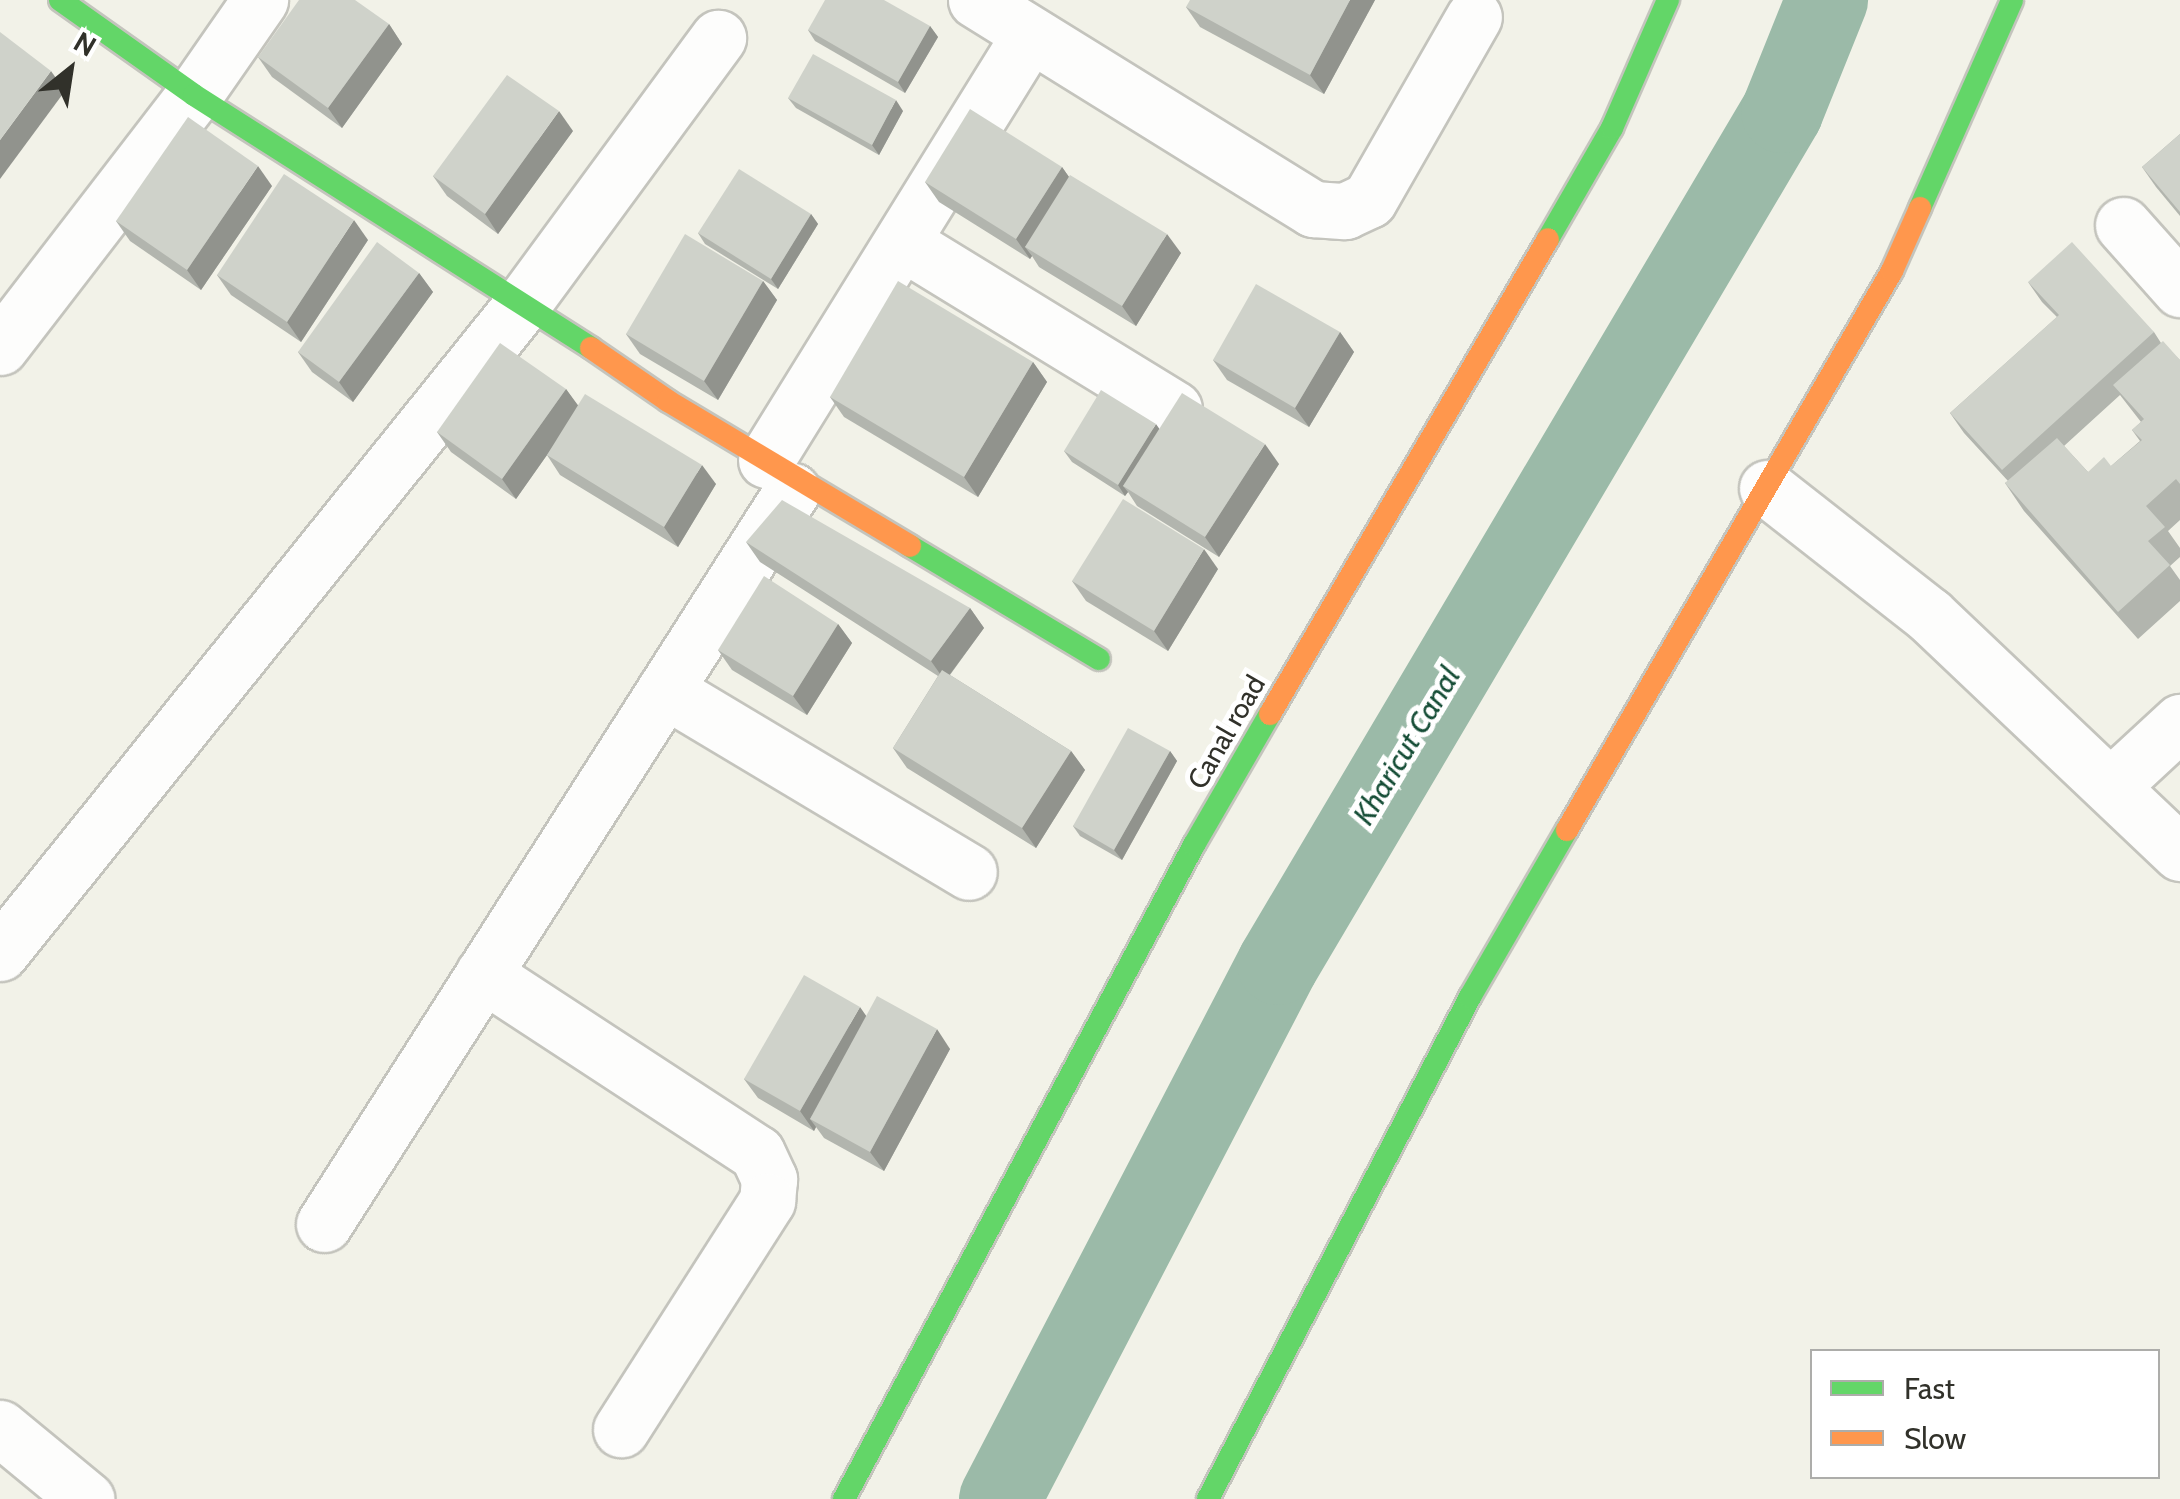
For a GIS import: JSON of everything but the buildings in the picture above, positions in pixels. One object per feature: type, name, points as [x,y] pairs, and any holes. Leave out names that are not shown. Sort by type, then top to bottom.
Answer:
[{"type":"street","points":[[60,0],[194,95],[524,302],[668,401],[1100,660]]},
{"type":"street","points":[[0,348],[194,95],[260,0]]},
{"type":"street","points":[[976,0],[1313,209],[1345,211],[1369,200],[1474,18]]},
{"type":"street","name":"Canal road","points":[[844,1499],[1194,845],[1612,128],[1668,0]]},
{"type":"street","points":[[1208,1499],[1470,997],[1892,271],[2012,0]]},
{"type":"street","points":[[324,1224],[665,690],[902,242],[1030,34]]},
{"type":"street","points":[[0,953],[524,302],[718,38]]},
{"type":"street","points":[[2123,225],[2180,289]]},
{"type":"street","points":[[902,242],[1174,409]]},
{"type":"street","points":[[1767,488],[1929,615],[2180,853]]},
{"type":"street","points":[[665,690],[969,872]]},
{"type":"street","points":[[2112,785],[2180,722]]},
{"type":"street","points":[[483,974],[756,1153],[769,1180],[768,1201],[620,1429]]},
{"type":"street","points":[[0,1428],[86,1499]]},
{"type":"waterway","name":"Kharicut Canal","points":[[1000,1499],[1278,964],[1782,112],[1827,0]]},
{"type":"traffic: fast","points":[[60,0],[194,95],[591,348]]},
{"type":"traffic: fast","points":[[1548,239],[1612,128],[1668,0]]},
{"type":"traffic: fast","points":[[1920,208],[2012,0]]},
{"type":"traffic: fast","points":[[910,546],[1099,659]]},
{"type":"traffic: fast","points":[[844,1499],[1194,845],[1270,714]]},
{"type":"traffic: fast","points":[[1208,1499],[1470,997],[1567,830]]},
{"type":"traffic: slow","points":[[1567,830],[1892,271],[1920,208]]},
{"type":"traffic: slow","points":[[1270,714],[1548,239]]},
{"type":"traffic: slow","points":[[591,348],[668,401],[910,546]]}]
